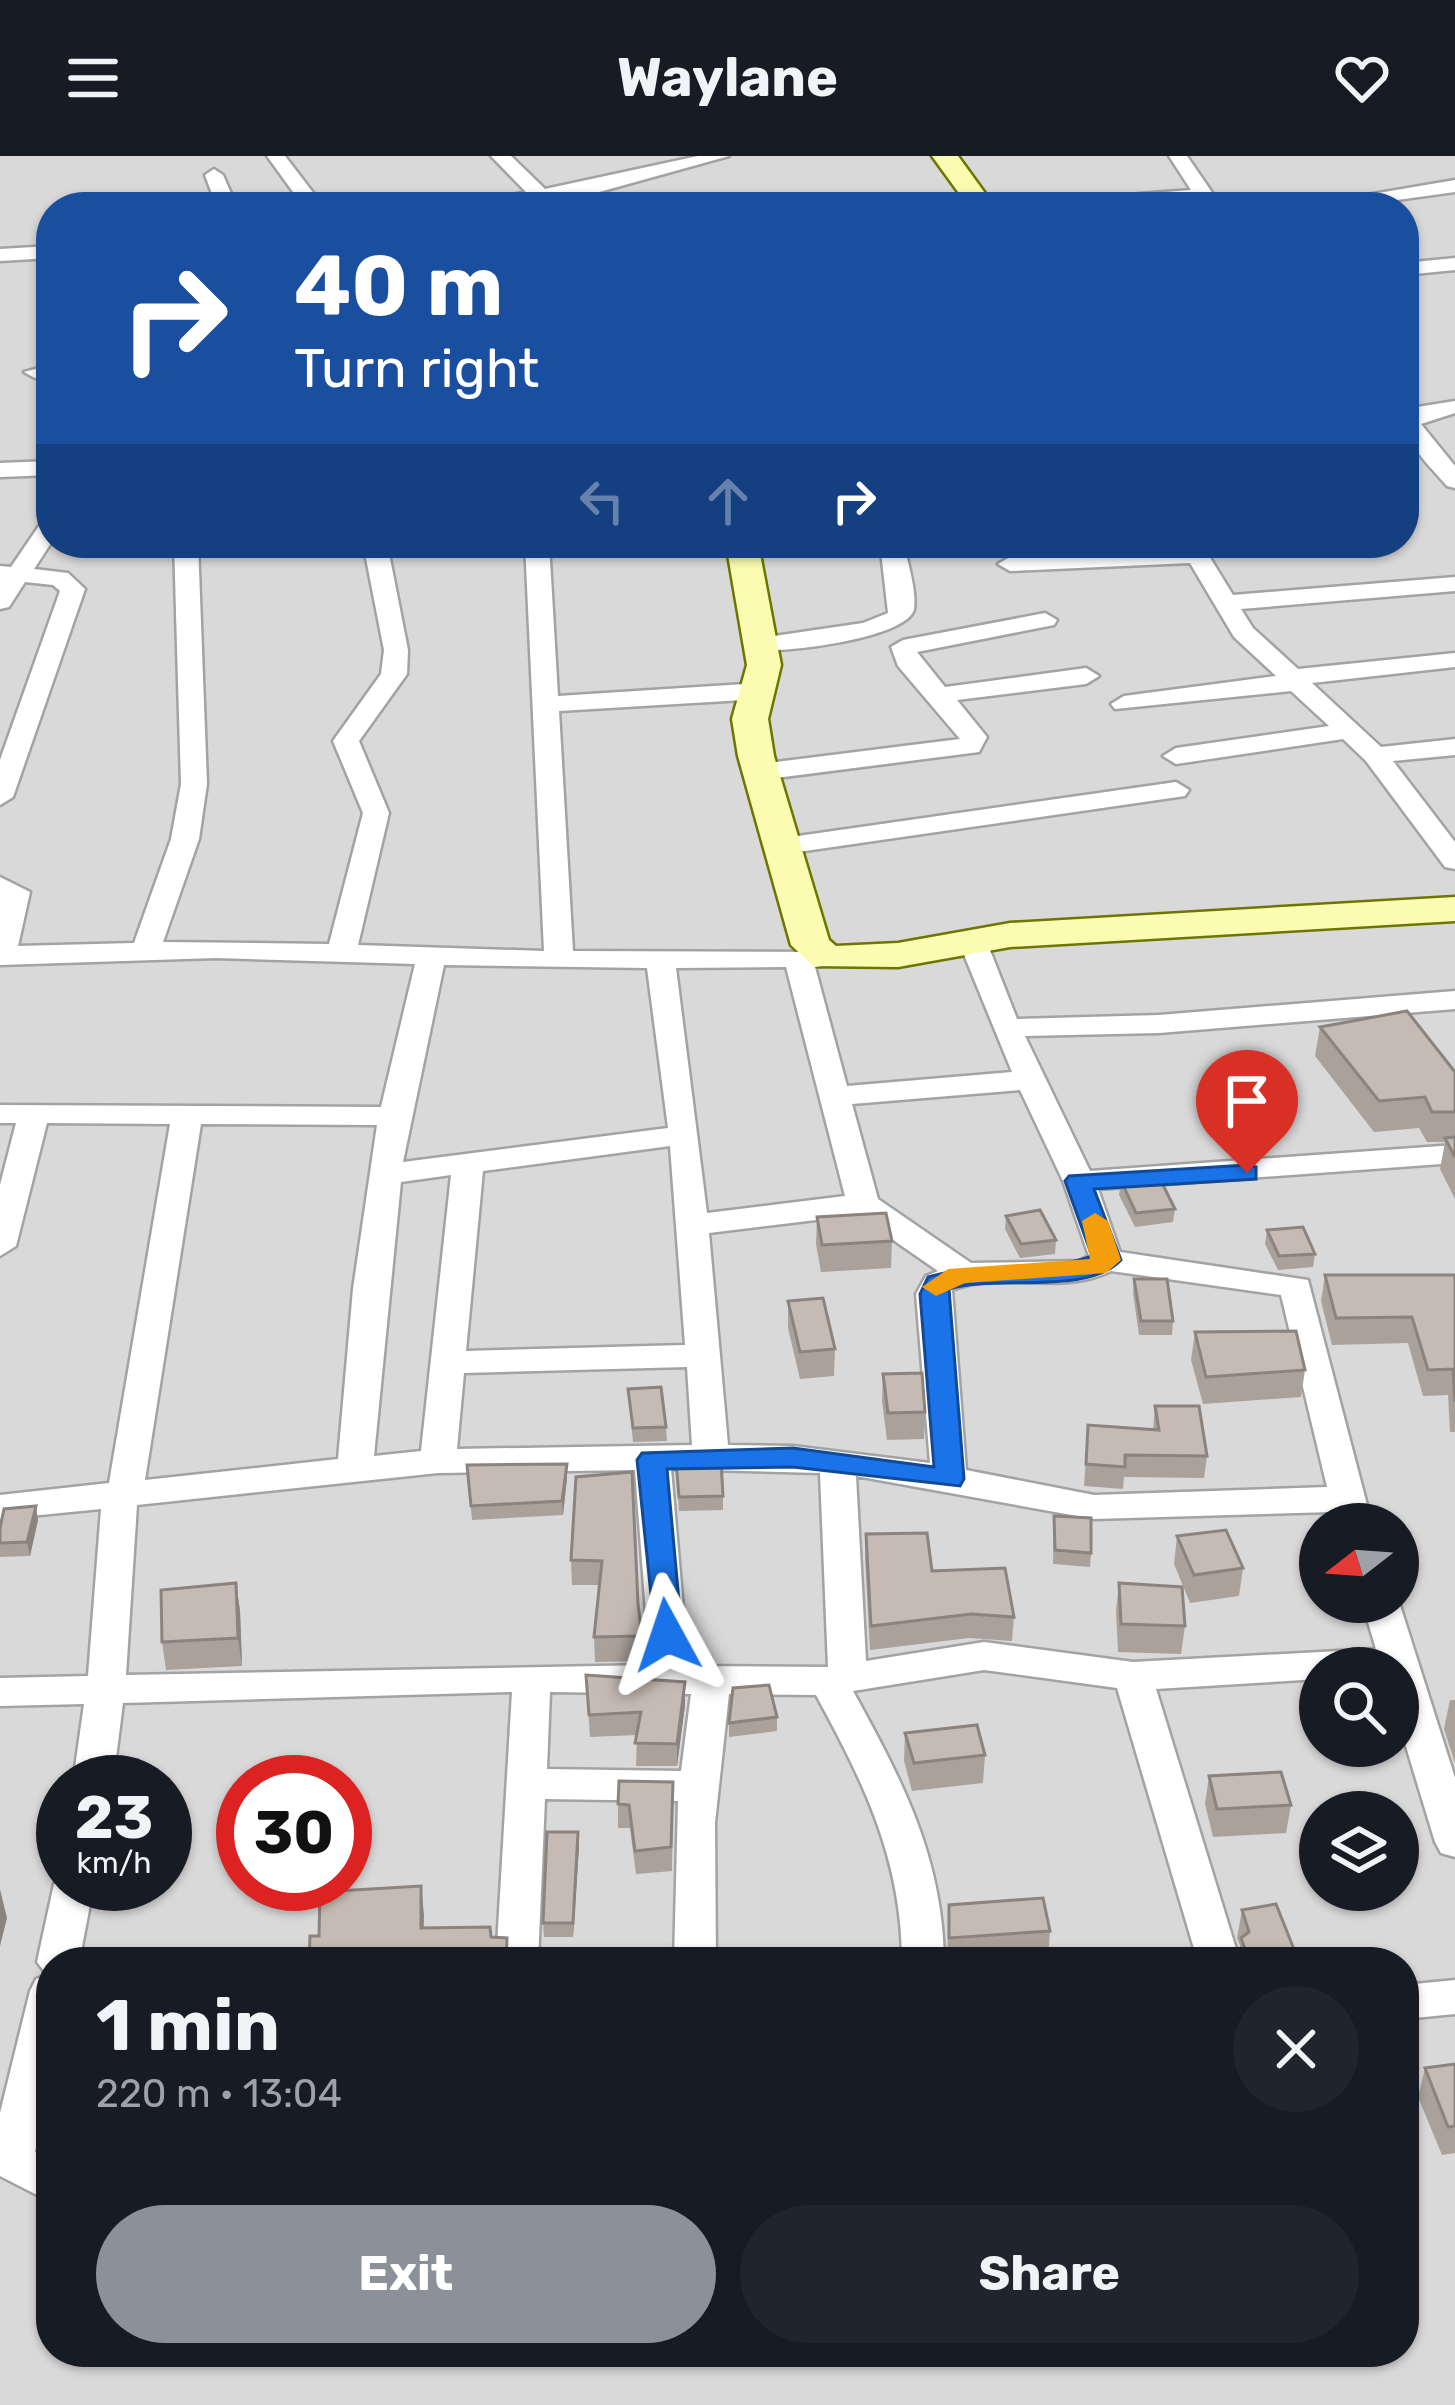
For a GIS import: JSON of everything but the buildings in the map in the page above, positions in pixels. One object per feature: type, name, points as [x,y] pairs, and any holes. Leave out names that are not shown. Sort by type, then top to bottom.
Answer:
[{"type":"street","points":[[275,156],[303,192]]},
{"type":"street","points":[[500,156],[547,192]]},
{"type":"street","points":[[580,192],[720,156]]},
{"type":"street","points":[[945,156],[971,192]]},
{"type":"street","points":[[1178,156],[1202,192]]},
{"type":"street","points":[[658,191],[671,166]]},
{"type":"street","points":[[214,175],[221,192]]},
{"type":"street","points":[[1412,192],[1455,186]]},
{"type":"street","points":[[0,255],[36,252]]},
{"type":"street","points":[[1419,268],[1455,264]]},
{"type":"street","points":[[1419,413],[1455,407]]},
{"type":"street","points":[[1419,435],[1455,444]]},
{"type":"street","points":[[1419,441],[1455,482]]},
{"type":"street","points":[[0,470],[36,469]]},
{"type":"street","points":[[0,602],[10,573],[36,542]]},
{"type":"street","points":[[146,950],[185,839],[194,784],[186,558]]},
{"type":"street","points":[[342,951],[376,813],[346,741],[394,674],[396,650],[378,558]]},
{"type":"street","points":[[538,558],[559,960]]},
{"type":"street","points":[[745,558],[762,644],[760,692],[751,719],[761,772],[811,945],[833,1096],[863,1204],[965,1275]]},
{"type":"street","points":[[762,644],[888,625],[902,609],[894,558]]},
{"type":"street","points":[[1010,564],[1088,558]]},
{"type":"street","points":[[1198,558],[1224,603],[1289,681],[1375,754],[1455,861]]},
{"type":"street","points":[[0,797],[73,601],[73,589],[60,578],[10,573]]},
{"type":"street","points":[[1224,603],[1455,584]]},
{"type":"street","points":[[902,655],[903,647],[914,642],[1045,620]]},
{"type":"street","points":[[761,772],[970,746],[974,737],[968,726],[902,655],[868,630]]},
{"type":"street","points":[[1124,704],[1455,660]]},
{"type":"street","points":[[938,695],[1086,676]]},
{"type":"street","points":[[545,704],[760,692]]},
{"type":"street","points":[[1176,755],[1348,731]]},
{"type":"street","points":[[1375,754],[1455,747]]},
{"type":"street","points":[[784,846],[1175,790]]},
{"type":"street","points":[[0,884],[16,892],[16,908],[0,956],[146,950],[661,962],[813,959],[898,955],[972,940],[1455,909]]},
{"type":"street","points":[[972,940],[1006,1028],[1078,1181],[1107,1260]]},
{"type":"street","points":[[355,1468],[370,1289],[394,1115],[431,958]]},
{"type":"street","points":[[661,962],[685,1135],[711,1457]]},
{"type":"street","points":[[1006,1028],[1159,1024],[1455,1000]]},
{"type":"street","points":[[833,1096],[1030,1080]]},
{"type":"street","points":[[0,1114],[394,1115]]},
{"type":"street","points":[[0,1246],[34,1115]]},
{"type":"street","points":[[97,1755],[122,1492],[188,1117]]},
{"type":"street","points":[[386,1174],[685,1135]]},
{"type":"street","points":[[1078,1181],[1455,1154]]},
{"type":"street","points":[[438,1461],[468,1163]]},
{"type":"street","points":[[692,1225],[863,1204]]},
{"type":"street","points":[[950,1479],[933,1294],[938,1283],[965,1275],[1078,1271],[1107,1260],[1296,1287],[1341,1287]]},
{"type":"street","points":[[1296,1287],[1348,1503]]},
{"type":"street","points":[[448,1362],[703,1356]]},
{"type":"street","points":[[0,1507],[438,1461],[711,1457],[837,1462],[1094,1507],[1299,1511]]},
{"type":"street","points":[[652,1460],[670,1679]]},
{"type":"street","points":[[837,1462],[838,1679],[909,1838],[924,1889],[923,1947]]},
{"type":"street","points":[[0,1692],[532,1678],[838,1679],[984,1656],[1133,1676],[1299,1667]]},
{"type":"street","points":[[1133,1676],[1214,1947]]},
{"type":"street","points":[[518,1947],[532,1678]]},
{"type":"street","points":[[695,1947],[699,1786],[712,1679]]},
{"type":"street","points":[[1419,1726],[1455,1842]]},
{"type":"street","points":[[526,1784],[699,1786]]},
{"type":"street","points":[[61,1947],[68,1911]]},
{"type":"street","points":[[1419,2001],[1455,1997]]},
{"type":"street","points":[[36,2045],[5,2157],[36,2175]]},
{"type":"shaded area","points":[[0,156],[1455,156],[1455,2405],[0,2405]]},
{"type":"slow traffic","points":[[936,1287],[948,1278],[965,1275],[1096,1267],[1107,1260],[1095,1221]]},
{"type":"route","points":[[667,1635],[652,1460],[793,1457],[950,1479],[933,1294],[938,1283],[965,1275],[1078,1271],[1107,1260],[1078,1181],[1247,1173]]}]
